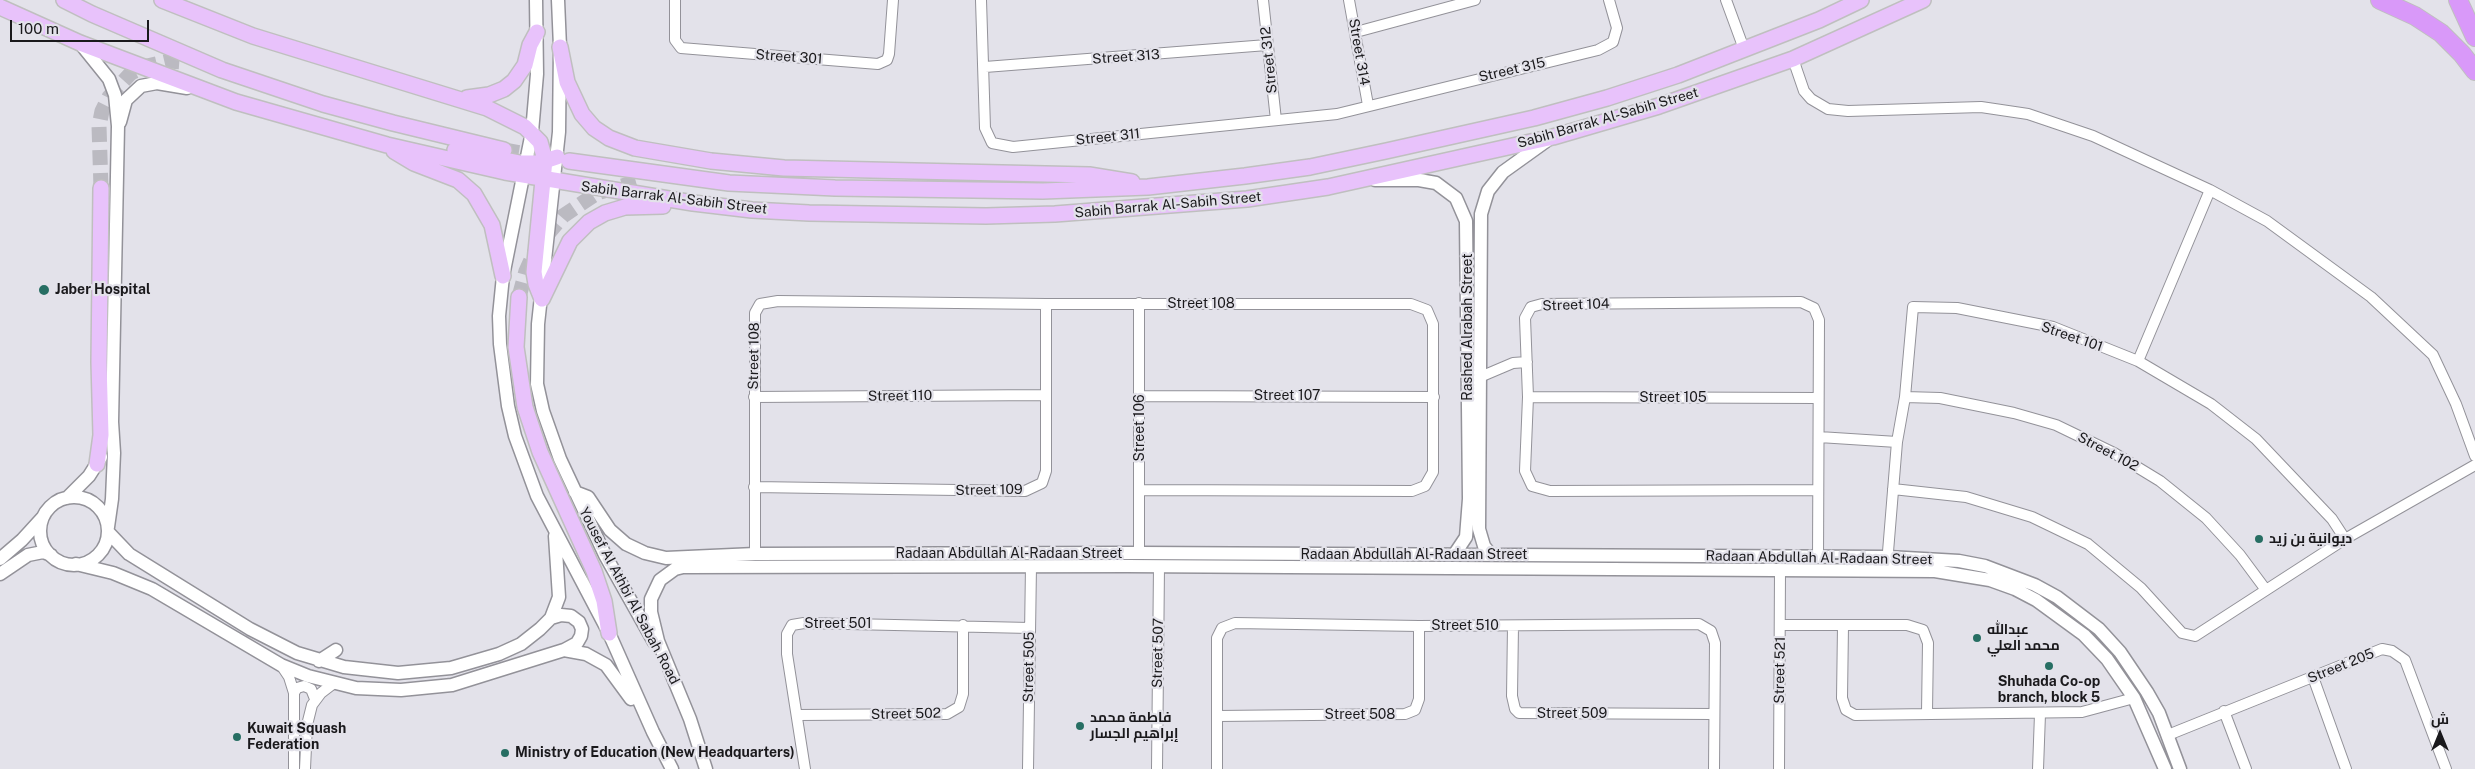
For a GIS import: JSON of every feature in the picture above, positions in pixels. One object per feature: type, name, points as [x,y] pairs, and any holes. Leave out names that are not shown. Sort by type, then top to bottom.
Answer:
[{"type":"highway","points":[[2380,0],[2415,16],[2441,33],[2462,54],[2475,71]]},
{"type":"highway","points":[[2458,0],[2475,37]]},
{"type":"main road","points":[[64,0],[222,70],[349,111],[504,150]]},
{"type":"main road","points":[[162,0],[253,36],[455,97],[511,118],[532,132],[542,147],[557,160],[549,181],[534,272],[542,299]]},
{"type":"main road","name":"Sabih Barrak Al-Sabih Street","points":[[526,170],[557,160],[694,179],[764,186],[1043,191],[1148,187],[1310,167],[1460,135],[1607,98],[1678,75],[1819,20],[1861,0]]},
{"type":"main road","name":"Sabih Barrak Al-Sabih Street","points":[[0,7],[80,43],[197,89],[387,145],[526,170],[549,181],[693,203],[809,213],[986,216],[1055,214],[1248,199],[1328,187],[1360,178],[1553,137],[1659,106],[1793,59],[1923,0]]},
{"type":"main road","points":[[455,97],[481,97],[509,85],[522,71],[530,45],[537,32]]},
{"type":"main road","points":[[560,46],[567,82],[582,114],[594,128],[609,138],[635,148],[711,161],[784,168],[1089,175],[1123,180],[1148,187]]},
{"type":"main road","points":[[182,62],[222,70]]},
{"type":"main road","points":[[387,145],[406,159],[458,180],[474,194],[492,226],[503,276]]},
{"type":"main road","points":[[636,182],[667,182],[800,195],[944,199],[962,197],[986,190]]},
{"type":"main road","points":[[97,464],[101,435],[99,362],[101,188]]},
{"type":"main road","points":[[542,299],[570,241],[584,226],[597,217],[625,207],[693,203]]},
{"type":"main road","points":[[519,297],[516,347],[525,406],[540,452],[594,571],[604,601],[609,633]]},
{"type":"street","points":[[536,0],[537,32],[532,132],[526,170],[503,276],[499,316],[500,344],[508,406],[526,471],[609,633],[653,732],[672,769]]},
{"type":"street","points":[[557,160],[560,46],[558,0]]},
{"type":"street","name":"Street 301","points":[[675,0],[674,35],[677,44],[681,48],[878,64],[887,60],[890,54],[893,0]]},
{"type":"street","name":"Street 311","points":[[981,0],[985,67],[985,128],[992,143],[1013,147],[1337,114],[1368,105]]},
{"type":"street","name":"Street 312","points":[[1263,0],[1276,120]]},
{"type":"street","name":"Street 314","points":[[1350,0],[1368,105]]},
{"type":"street","points":[[1356,32],[1475,0]]},
{"type":"street","name":"Street 315","points":[[1368,105],[1598,50],[1614,42],[1617,28],[1609,0]]},
{"type":"street","points":[[1726,0],[1744,49]]},
{"type":"street","points":[[76,564],[94,558],[106,542],[112,499],[118,126],[115,95],[109,78],[80,43]]},
{"type":"street","name":"Street 313","points":[[985,67],[1267,45]]},
{"type":"street","points":[[1793,59],[1804,91],[1811,99],[1828,109],[1838,112],[1981,107],[2006,109],[2055,122],[2093,136],[2210,190],[2267,222],[2371,297],[2433,355],[2456,404],[2475,456]]},
{"type":"street","points":[[118,126],[126,100],[140,86],[157,83],[197,89]]},
{"type":"street","name":"Rashed Alrabah Street","points":[[1454,555],[1473,529],[1480,377],[1480,222],[1484,202],[1491,186],[1503,172],[1553,137]]},
{"type":"street","name":"Rashed Alrabah Street","points":[[1360,178],[1419,180],[1436,184],[1456,198],[1464,213],[1468,251],[1470,499],[1473,529],[1491,556]]},
{"type":"street","points":[[2138,361],[2210,190]]},
{"type":"street","name":"Yousef Al Athbi Al Sabah Road","points":[[542,299],[537,342],[537,384],[551,435],[575,492],[605,555],[674,680],[706,769]]},
{"type":"street","name":"Street 108","points":[[755,554],[755,313],[760,304],[778,301],[1046,304],[1412,304],[1427,310],[1433,324],[1434,397],[1433,472],[1428,483],[1417,489],[1140,490]]},
{"type":"street","name":"Street 104","points":[[1817,490],[1550,491],[1532,486],[1525,471],[1528,397],[1525,318],[1531,307],[1542,304],[1801,302],[1814,308],[1819,320],[1818,558]]},
{"type":"street","name":"Street 109","points":[[754,488],[1025,491],[1042,483],[1046,471],[1046,304]]},
{"type":"street","name":"Street 106","points":[[1139,304],[1139,554]]},
{"type":"street","name":"Street 101","points":[[1887,564],[1897,442],[1905,397],[1913,307],[1957,308],[2052,327],[2138,361],[2211,404],[2256,439],[2332,518],[2345,539]]},
{"type":"street","points":[[1480,377],[1513,364],[1526,362]]},
{"type":"street","name":"Street 110","points":[[754,397],[1045,395]]},
{"type":"street","name":"Street 107","points":[[1140,396],[1434,397]]},
{"type":"street","name":"Street 105","points":[[1528,397],[1818,398]]},
{"type":"street","name":"Street 102","points":[[1905,397],[1940,398],[2014,413],[2056,425],[2114,453],[2160,481],[2206,518],[2240,556],[2266,590]]},
{"type":"street","points":[[67,498],[97,464],[104,451],[112,422]]},
{"type":"street","points":[[1819,438],[1897,442]]},
{"type":"street","points":[[1893,488],[1966,497],[2032,517],[2088,544],[2141,588],[2182,633],[2195,636],[2345,539],[2475,465]]},
{"type":"street","name":"Radaan Abdullah Al-Radaan Street","points":[[575,492],[588,497],[610,530],[626,544],[645,554],[666,558],[755,554],[1031,566],[1159,566],[1265,560]]},
{"type":"street","points":[[0,558],[22,540],[57,502],[67,498],[78,497],[89,500],[98,507],[104,516],[108,530],[129,554],[250,629],[297,653],[319,661],[367,671],[408,672],[452,668],[499,654],[521,644],[551,618],[561,615],[571,616],[582,629],[577,643],[564,650],[475,679],[425,689],[376,690],[334,683],[281,666],[152,589],[113,573],[76,564],[67,564],[43,552],[28,555],[0,574]]},
{"type":"street","points":[[43,517],[41,538],[51,556]]},
{"type":"street","points":[[551,618],[559,597],[558,554],[553,524]]},
{"type":"street","name":"Radaan Abdullah Al-Radaan Street","points":[[667,574],[683,567],[1139,554],[1265,560],[1780,571],[1959,561],[2057,597],[2099,629],[2135,674],[2159,713],[2180,769]]},
{"type":"street","name":"Radaan Abdullah Al-Radaan Street","points":[[1340,561],[1454,555],[1818,558],[1887,564]]},
{"type":"street","points":[[666,558],[661,562],[660,568],[667,574],[655,587],[651,599],[651,612],[658,641],[674,680]]},
{"type":"street","name":"Street 505","points":[[1028,769],[1031,566]]},
{"type":"street","name":"Street 507","points":[[1157,769],[1159,566]]},
{"type":"street","name":"Street 521","points":[[1779,769],[1780,571]]},
{"type":"street","name":"Radaan Abdullah Al-Radaan Street","points":[[1993,575],[2036,600],[2084,635],[2107,659],[2134,698],[2165,769]]},
{"type":"street","name":"Street 501","points":[[805,769],[787,654],[787,634],[792,625],[804,623],[1030,628]]},
{"type":"street","name":"Street 510","points":[[1216,769],[1218,716],[1217,638],[1222,628],[1235,623],[1419,626],[1699,624],[1711,631],[1715,643],[1714,769]]},
{"type":"street","points":[[1780,625],[1907,625],[1923,630],[1928,643],[1927,712]]},
{"type":"street","name":"Street 502","points":[[798,715],[947,714],[959,707],[962,694],[964,626]]},
{"type":"street","name":"Street 508","points":[[1218,716],[1405,714],[1416,710],[1419,699],[1419,626]]},
{"type":"street","name":"Street 509","points":[[1513,626],[1512,696],[1515,709],[1519,713],[1713,714]]},
{"type":"street","points":[[1843,626],[1842,698],[1846,710],[1855,715],[1927,712],[2040,714],[2082,712],[2134,698]]},
{"type":"street","name":"Street 205","points":[[2168,735],[2382,649],[2392,651],[2405,660],[2446,769]]},
{"type":"street","points":[[319,661],[336,650]]},
{"type":"street","points":[[564,650],[586,654],[606,665],[623,685],[653,732]]},
{"type":"street","points":[[281,666],[289,677],[294,693],[294,769]]},
{"type":"street","points":[[2313,677],[2346,769]]},
{"type":"street","points":[[305,769],[308,725],[315,698],[334,683]]},
{"type":"street","points":[[294,693],[297,688],[304,686],[311,689],[315,698]]},
{"type":"street","points":[[2224,711],[2246,769]]},
{"type":"street","points":[[2038,769],[2040,714]]},
{"type":"tunnel","points":[[101,188],[99,126],[102,111],[109,97],[131,73],[143,67],[169,61],[182,62]]},
{"type":"tunnel","points":[[504,150],[555,159]]},
{"type":"tunnel","points":[[519,297],[526,271],[537,247],[563,216],[597,193],[636,182]]},
{"type":"place","name":"Jaber Hospital","points":[[44,290]]},
{"type":"place","name":"ديوانية بن زيد","points":[[2259,539]]},
{"type":"place","name":"عبدالله محمد العلي","points":[[1977,638]]},
{"type":"place","name":"Shuhada Co-op branch, block 5","points":[[2049,666]]},
{"type":"place","name":"فاطمة محمد إبراهيم الجسار","points":[[1080,726]]},
{"type":"place","name":"Kuwait Squash Federation","points":[[237,737]]},
{"type":"place","name":"Ministry of Education (New Headquarters)","points":[[505,753]]}]
